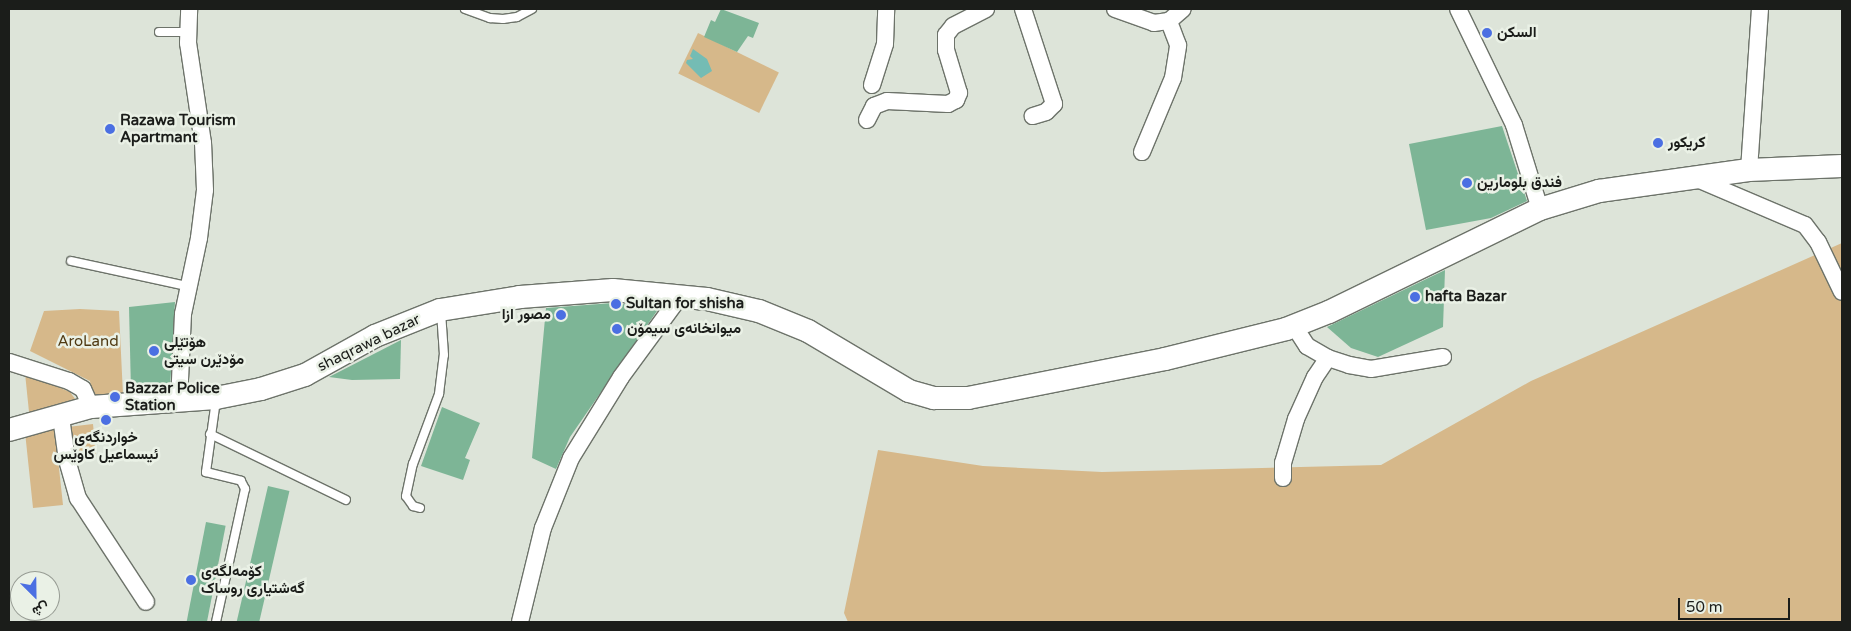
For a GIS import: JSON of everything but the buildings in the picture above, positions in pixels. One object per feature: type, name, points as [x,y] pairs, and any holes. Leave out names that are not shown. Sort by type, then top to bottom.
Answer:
[{"type":"street","points":[[180,402],[180,344],[188,286],[202,222],[205,166],[187,32],[189,9]]},
{"type":"street","points":[[872,86],[885,44],[886,9]]},
{"type":"street","points":[[867,120],[874,106],[887,101],[948,104],[956,100],[959,93],[946,50],[946,35],[953,26],[986,9]]},
{"type":"street","points":[[1023,9],[1054,104],[1046,112],[1033,116]]},
{"type":"street","points":[[1115,9],[1154,23],[1169,21],[1183,9]]},
{"type":"street","points":[[1458,9],[1514,125],[1540,209]]},
{"type":"street","points":[[1748,170],[1760,9]]},
{"type":"street","points":[[1142,152],[1173,78],[1178,45],[1169,21]]},
{"type":"street","name":"shaqrawa bazar","points":[[9,430],[61,417],[91,407],[135,402],[180,402],[216,398],[261,389],[305,375],[375,336],[440,310],[520,297],[613,290],[681,295],[733,304],[784,320],[808,331],[909,391],[934,398],[968,398],[1165,359],[1294,326],[1329,312],[1540,209],[1637,184],[1697,179],[1748,170],[1842,166]]},
{"type":"street","points":[[1697,179],[1805,225],[1818,242],[1842,292]]},
{"type":"street","points":[[520,622],[543,528],[571,458],[621,377],[681,295]]},
{"type":"street","points":[[1294,326],[1307,346],[1328,358],[1371,369],[1443,357]]},
{"type":"street","points":[[1283,478],[1283,463],[1296,419],[1315,377],[1328,358]]},
{"type":"street","points":[[9,362],[69,381],[83,389],[91,407]]},
{"type":"street","points":[[61,417],[67,460],[78,498],[146,602]]},
{"type":"lane","points":[[465,9],[490,18],[503,19],[517,17],[532,9]]},
{"type":"lane","points":[[159,32],[187,32]]},
{"type":"lane","points":[[71,261],[188,286]]},
{"type":"lane","points":[[420,508],[413,506],[406,496],[413,464],[439,394],[444,355],[440,310]]},
{"type":"lane","points":[[216,398],[206,472],[241,481],[244,489],[216,622]]},
{"type":"lane","points":[[210,434],[346,500]]},
{"type":"green space","points":[[698,33],[779,72],[759,113],[678,73]]},
{"type":"green space","points":[[1842,243],[1842,622],[848,622],[844,613],[878,450],[983,466],[1102,472],[1381,465],[1531,381]]},
{"type":"green space","name":"AroLand","points":[[80,309],[119,311],[123,395],[92,398],[90,381],[30,351],[44,311]]},
{"type":"green space","points":[[25,373],[70,392],[81,407],[29,412]]},
{"type":"green space","points":[[93,424],[96,454],[58,459],[63,505],[33,508],[25,432]]},
{"type":"water","points":[[693,49],[707,59],[712,71],[701,78],[686,63],[687,60],[693,59],[690,56]]},
{"type":"place","name":"السكن","points":[[1487,33]]},
{"type":"place","name":"Razawa Tourism Apartmant","points":[[110,129]]},
{"type":"place","name":"کریکور","points":[[1658,143]]},
{"type":"place","name":"فندق بلومارين","points":[[1467,183]]},
{"type":"place","name":"hafta Bazar","points":[[1415,297]]},
{"type":"place","name":"Sultan for shisha","points":[[616,304]]},
{"type":"place","name":"مصور ازا","points":[[561,315]]},
{"type":"place","name":"میوانخانەی سیمۆن","points":[[617,329]]},
{"type":"place","name":"هۆتێلی مۆدێرن سیتی","points":[[154,351]]},
{"type":"place","name":"Bazzar Police Station","points":[[115,397]]},
{"type":"place","name":"خواردنگەی ئیسماعیل کاوێس","points":[[106,420]]},
{"type":"place","name":"کۆمەلگەی گەشتیاری روساک","points":[[191,580]]}]
